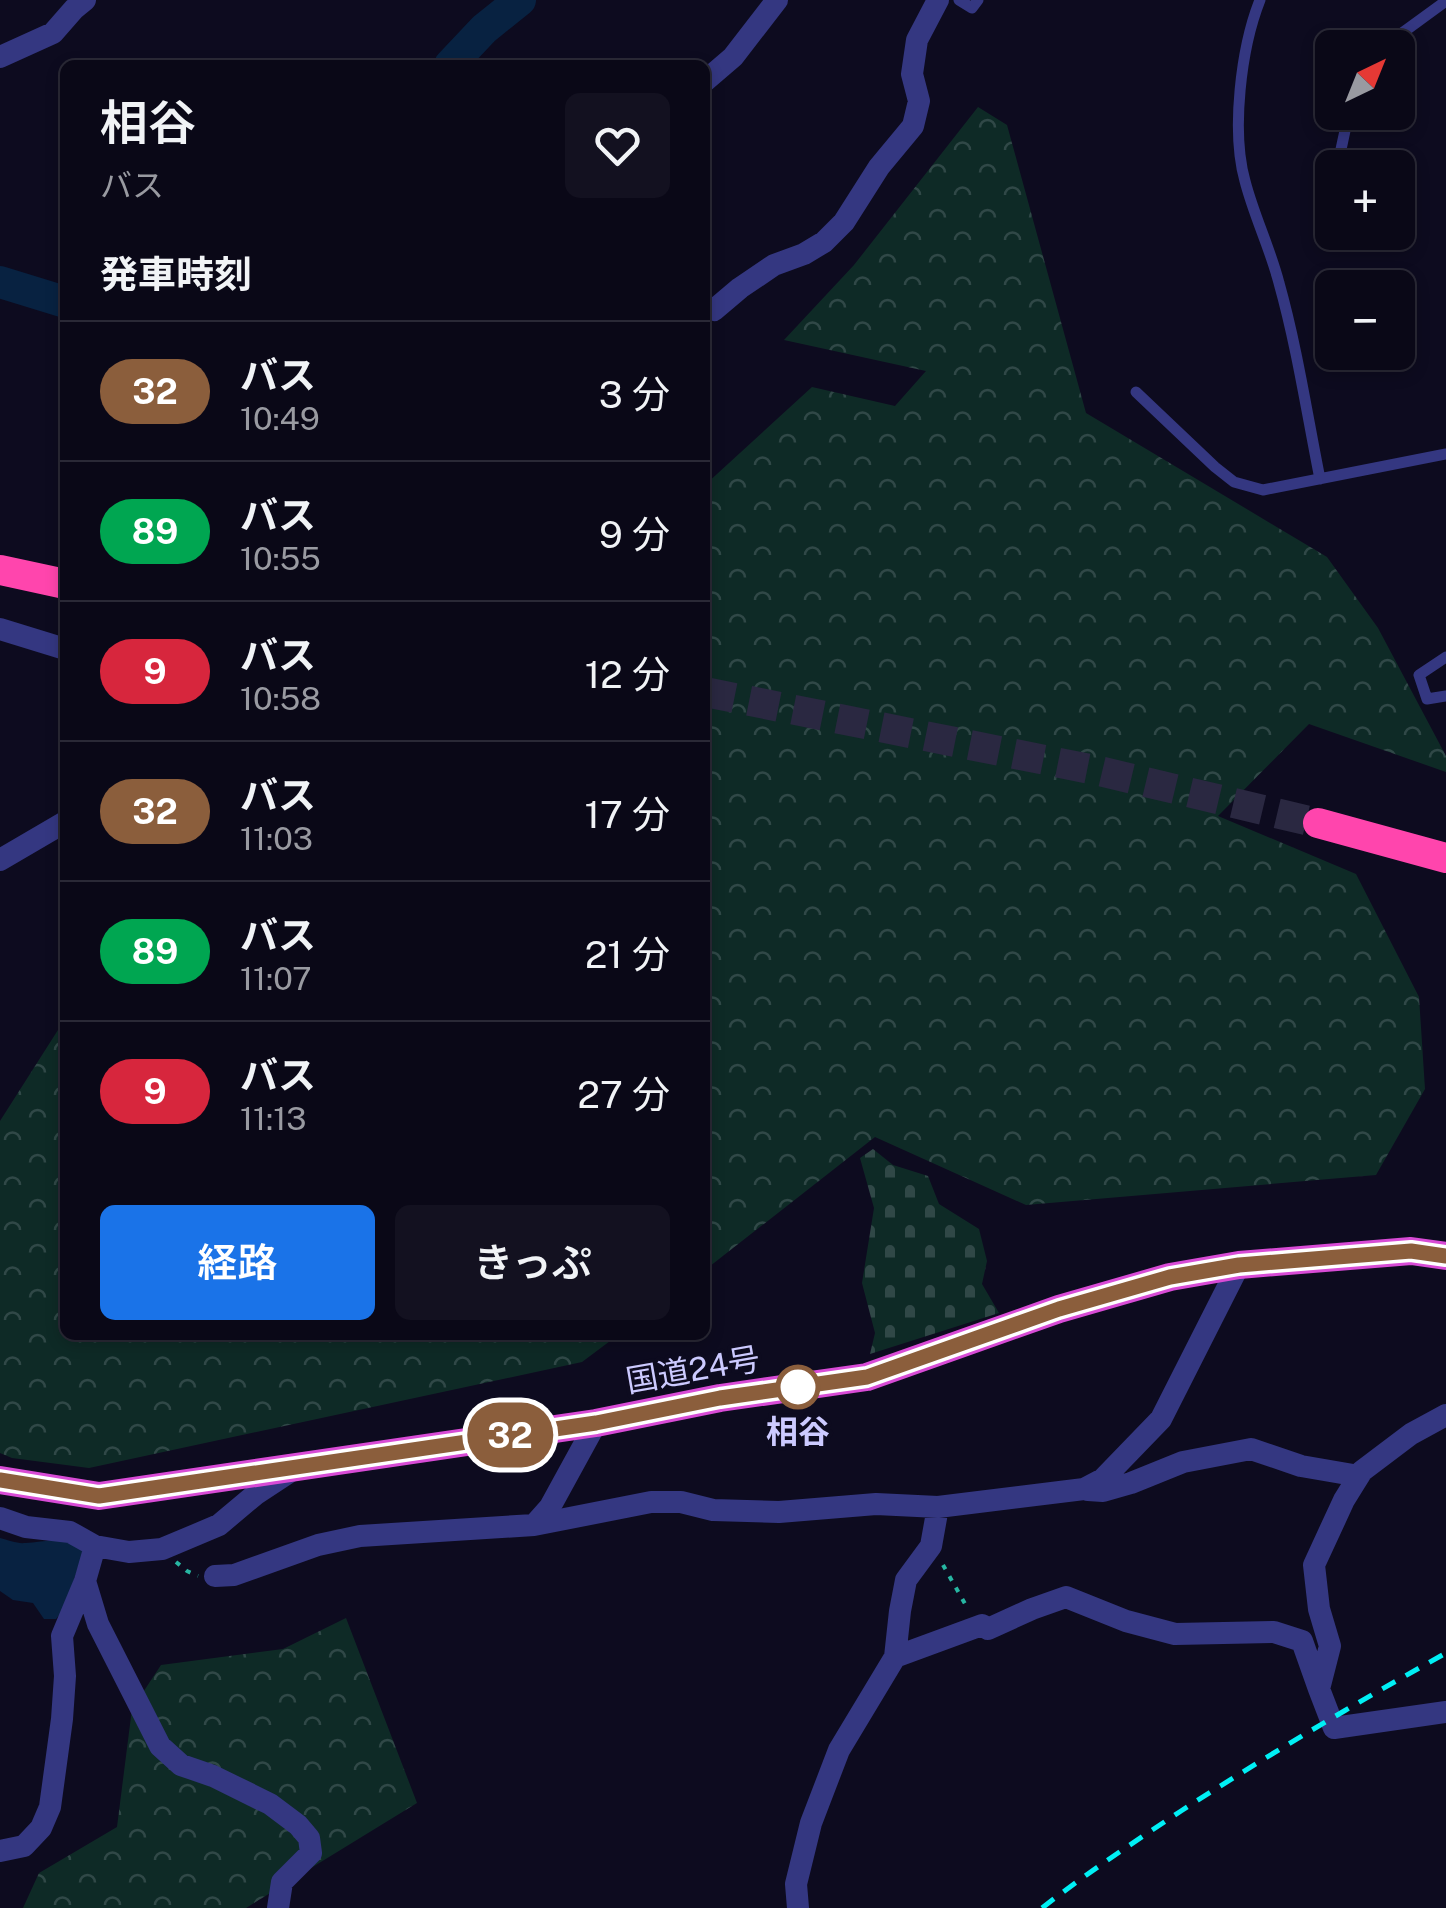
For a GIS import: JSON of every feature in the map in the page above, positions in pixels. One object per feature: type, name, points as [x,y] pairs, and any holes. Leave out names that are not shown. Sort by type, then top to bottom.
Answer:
[{"type":"highway","points":[[0,570],[60,583]]},
{"type":"highway","points":[[1318,823],[1446,858]]},
{"type":"highway","name":"国道24号","points":[[0,1480],[99,1496],[596,1423],[720,1398],[867,1377],[1059,1309],[1170,1277],[1239,1265],[1411,1251],[1446,1256]]},
{"type":"street","points":[[0,57],[53,34],[85,0]]},
{"type":"street","points":[[710,76],[733,57],[777,0]]},
{"type":"street","points":[[710,308],[714,310],[774,265],[824,242],[844,222],[879,167],[913,126],[919,100],[912,74],[916,40],[938,0]]},
{"type":"street","points":[[0,629],[60,648]]},
{"type":"street","points":[[0,860],[60,825]]},
{"type":"street","points":[[1084,1490],[1104,1480],[1160,1419],[1239,1265]]},
{"type":"street","points":[[1319,1689],[1330,1646],[1319,1609],[1314,1565],[1344,1500],[1359,1476],[1410,1434],[1446,1415]]},
{"type":"street","points":[[534,1526],[550,1507],[596,1423]]},
{"type":"street","points":[[215,1576],[234,1575],[318,1545],[360,1536],[534,1526],[650,1502],[681,1502],[713,1510],[780,1512],[876,1504],[938,1507],[1103,1491],[1182,1462],[1251,1449],[1301,1466],[1359,1476]]},
{"type":"street","points":[[0,1518],[26,1527],[70,1532],[94,1546],[129,1552],[162,1549],[219,1525],[296,1468]]},
{"type":"street","points":[[798,1908],[796,1884],[811,1823],[840,1750],[896,1657],[906,1580],[931,1546],[938,1507]]},
{"type":"street","points":[[0,1851],[24,1846],[41,1828],[50,1807],[66,1676],[62,1636],[94,1546]]},
{"type":"street","points":[[85,1580],[98,1624],[160,1746],[180,1765],[213,1776],[270,1804],[309,1838],[310,1853],[282,1882],[278,1908]]},
{"type":"street","points":[[896,1657],[982,1624],[988,1629],[1066,1597],[1175,1634],[1274,1632],[1302,1642],[1334,1728],[1446,1712]]},
{"type":"lane","points":[[959,0],[972,8],[978,0]]},
{"type":"lane","points":[[1260,0],[1243,65],[1241,160],[1280,284],[1320,478]]},
{"type":"lane","points":[[1406,30],[1446,0]]},
{"type":"lane","points":[[1136,392],[1234,482],[1263,490],[1446,454]]},
{"type":"lane","points":[[1446,657],[1420,675],[1427,699],[1446,696]]},
{"type":"path","points":[[931,1546],[977,1626]]},
{"type":"green space","points":[[978,107],[1007,125],[1086,413],[1327,557],[1378,628],[1446,756],[1446,772],[1309,724],[1218,816],[1356,874],[1419,997],[1425,1089],[1376,1175],[1026,1205],[875,1137],[710,1266],[710,480],[812,387],[895,406],[926,371],[784,340],[854,265]]},
{"type":"green space","points":[[60,1027],[60,1340],[611,1340],[582,1362],[89,1468],[12,1458],[0,1453],[0,1121]]},
{"type":"green space","points":[[873,1149],[893,1165],[928,1176],[939,1204],[979,1229],[987,1261],[982,1284],[999,1313],[870,1354],[875,1333],[862,1283],[874,1208],[860,1158]]},
{"type":"green space","points":[[346,1618],[417,1803],[246,1908],[23,1908],[39,1873],[117,1827],[132,1709],[161,1665],[283,1649]]},
{"type":"water","points":[[0,1538],[22,1543],[63,1541],[84,1550],[64,1609],[56,1619],[44,1619],[33,1603],[13,1600],[0,1591]]},
{"type":"waterway","points":[[455,60],[484,29],[520,0]]},
{"type":"waterway","points":[[0,282],[60,300]]},
{"type":"tunnel","points":[[710,693],[1095,770],[1318,823]]},
{"type":"railway","points":[[1042,1908],[1214,1790],[1446,1653]]},
{"type":"bus line","name":"32","points":[[0,1480],[99,1496],[596,1423],[720,1398],[867,1377],[1059,1309],[1170,1277],[1239,1265],[1411,1251],[1446,1256]]},
{"type":"place","name":"相谷","points":[[798,1387]]}]
